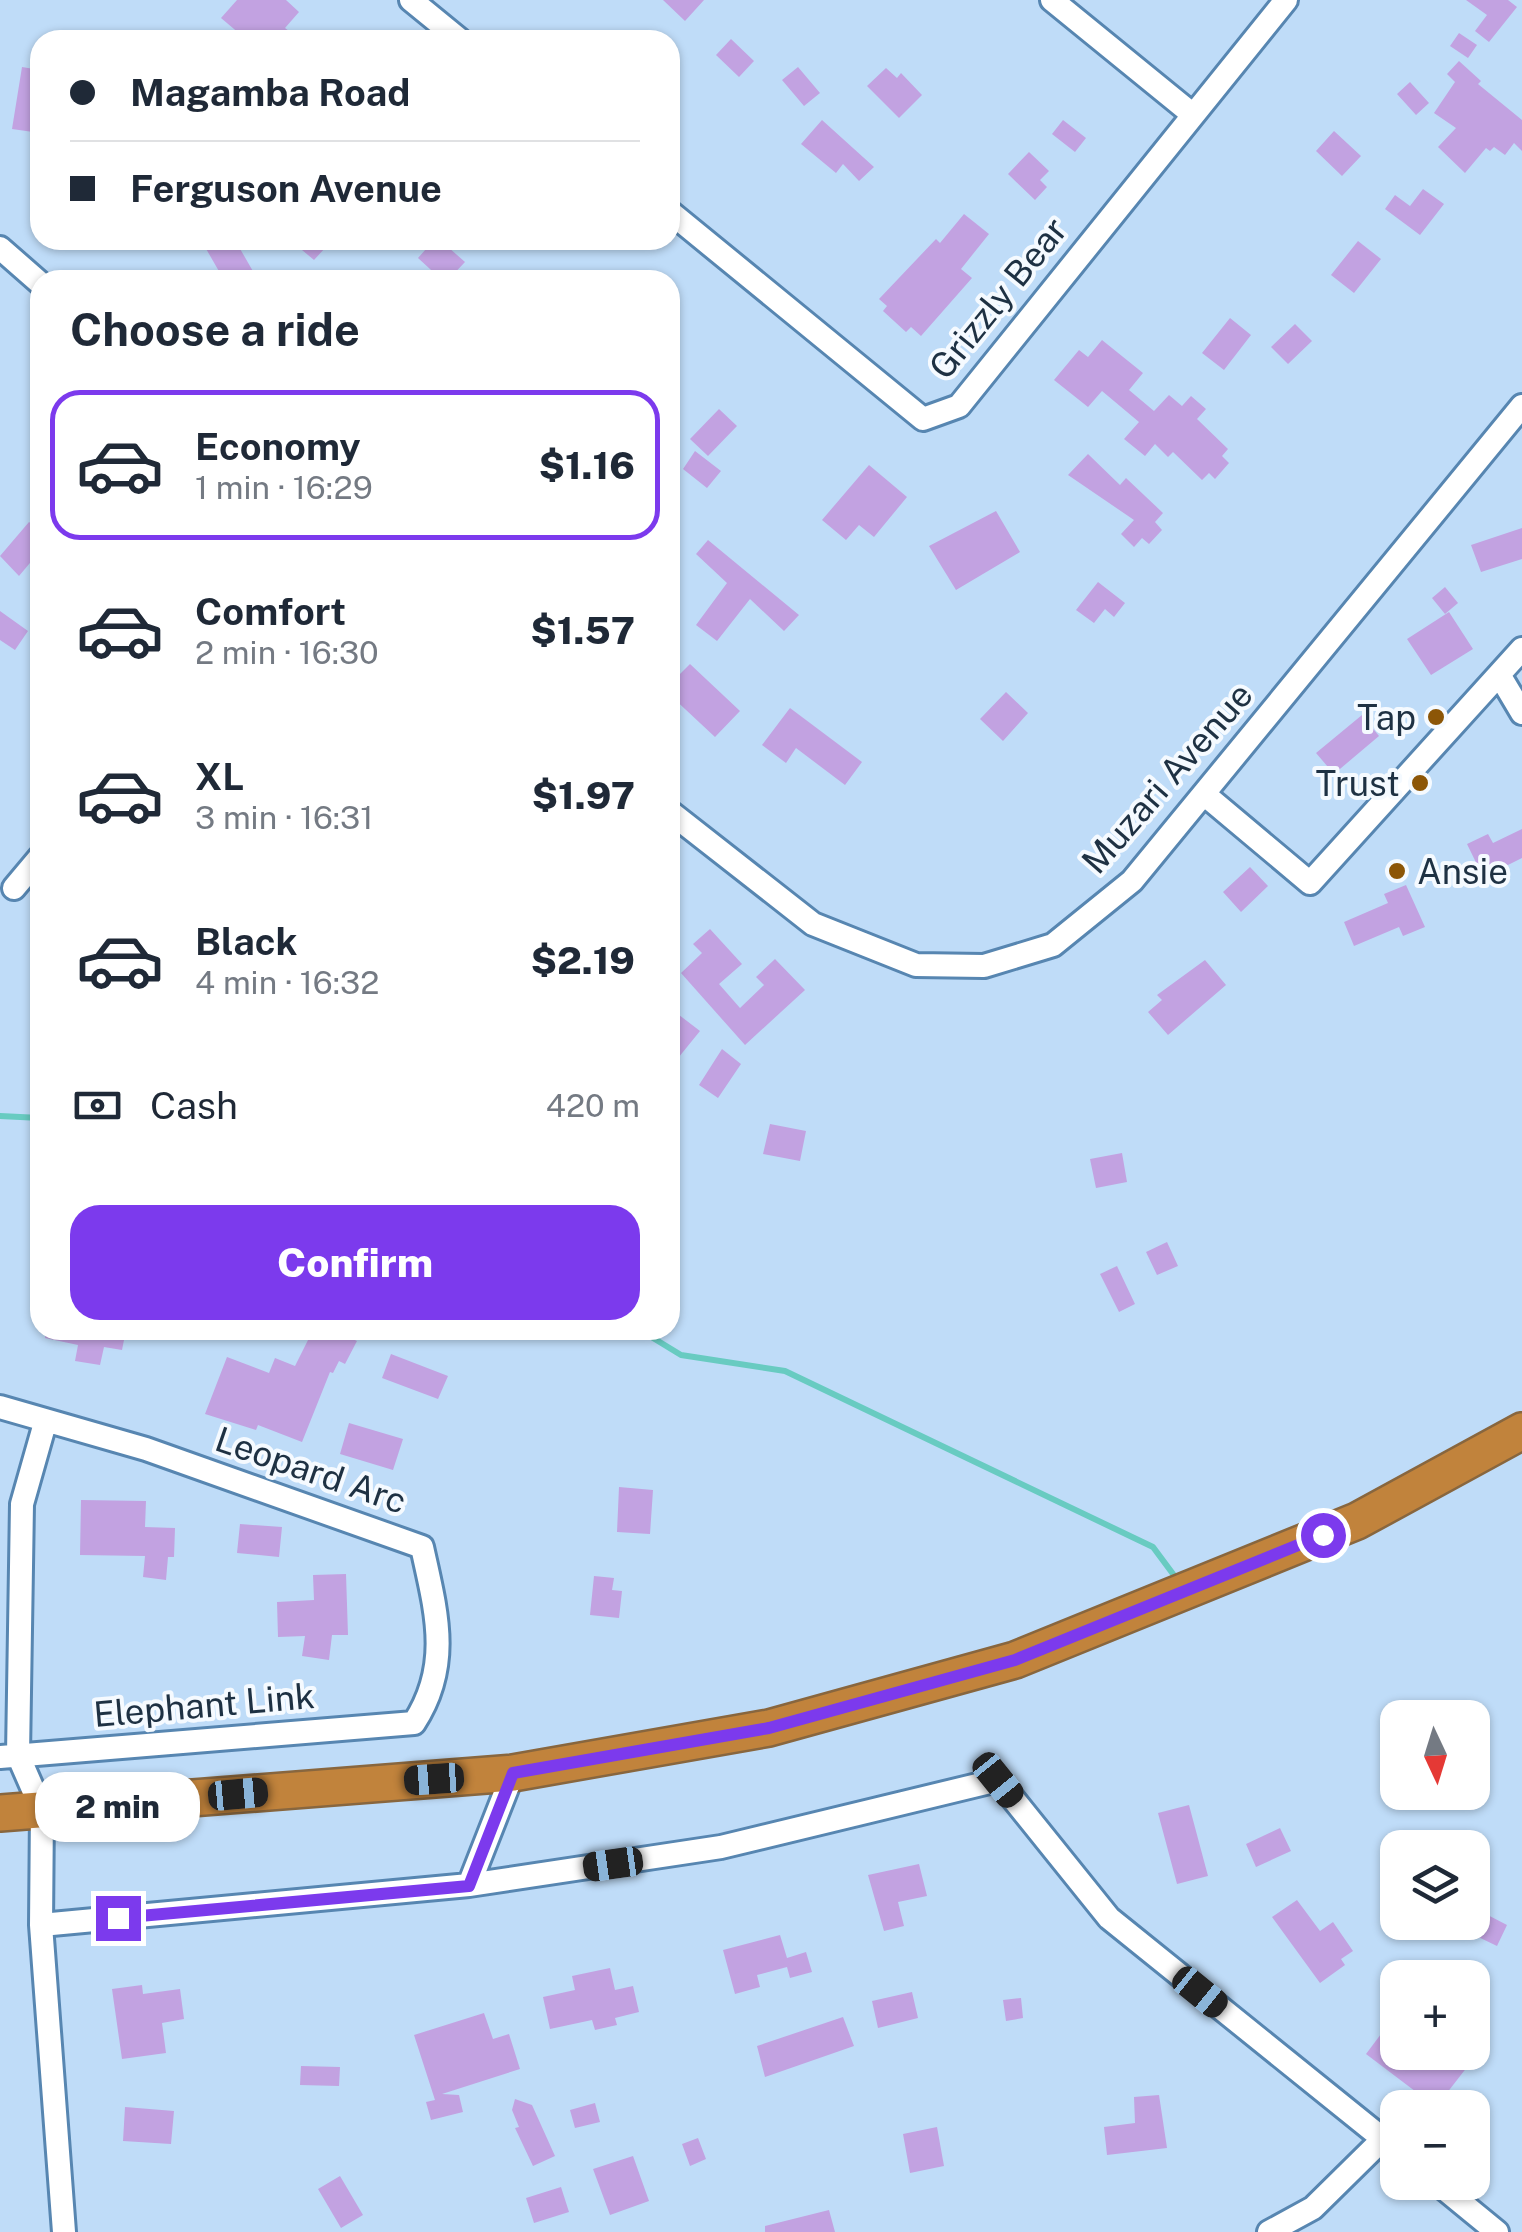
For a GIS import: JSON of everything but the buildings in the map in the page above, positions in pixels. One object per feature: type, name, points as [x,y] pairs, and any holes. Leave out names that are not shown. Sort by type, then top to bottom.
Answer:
[{"type":"highway","points":[[0,1813],[513,1773],[769,1728],[1015,1660],[1357,1521],[1522,1431]]},
{"type":"street","points":[[412,0],[448,30]]},
{"type":"street","points":[[1052,0],[1192,114]]},
{"type":"street","name":"Grizzly Bear","points":[[680,220],[923,419],[960,406],[1286,0]]},
{"type":"street","points":[[0,248],[30,274]]},
{"type":"street","name":"Muzari Avenue","points":[[680,820],[812,924],[916,965],[984,966],[1053,945],[1132,882],[1522,406]]},
{"type":"street","points":[[1204,794],[1310,884],[1522,649]]},
{"type":"street","points":[[1500,676],[1522,713]]},
{"type":"street","points":[[14,888],[30,869]]},
{"type":"street","name":"Leopard Arc","points":[[0,1408],[45,1424],[146,1449],[422,1547],[438,1622],[434,1692],[414,1723]]},
{"type":"street","points":[[45,1424],[22,1504],[9,1756],[42,1810],[40,1925],[64,2232]]},
{"type":"street","name":"Elephant Link","points":[[9,1756],[414,1723]]},
{"type":"street","points":[[469,1886],[513,1773]]},
{"type":"street","points":[[40,1925],[469,1886],[721,1847],[998,1780],[1109,1918],[1380,2137]]},
{"type":"street","points":[[1269,2232],[1313,2208],[1380,2153]]},
{"type":"street","points":[[1458,2200],[1497,2232]]},
{"type":"waterway","points":[[0,1116],[30,1118]]},
{"type":"waterway","points":[[656,1340],[681,1355],[785,1371],[1153,1547],[1176,1578]]},
{"type":"place","name":"Tap","points":[[1436,717]]},
{"type":"place","name":"Trust","points":[[1420,783]]},
{"type":"place","name":"Ansie","points":[[1397,871]]},
{"type":"route","points":[[118,1918],[469,1886],[487,1831],[513,1773],[769,1728],[1015,1660],[1323,1535]]}]
